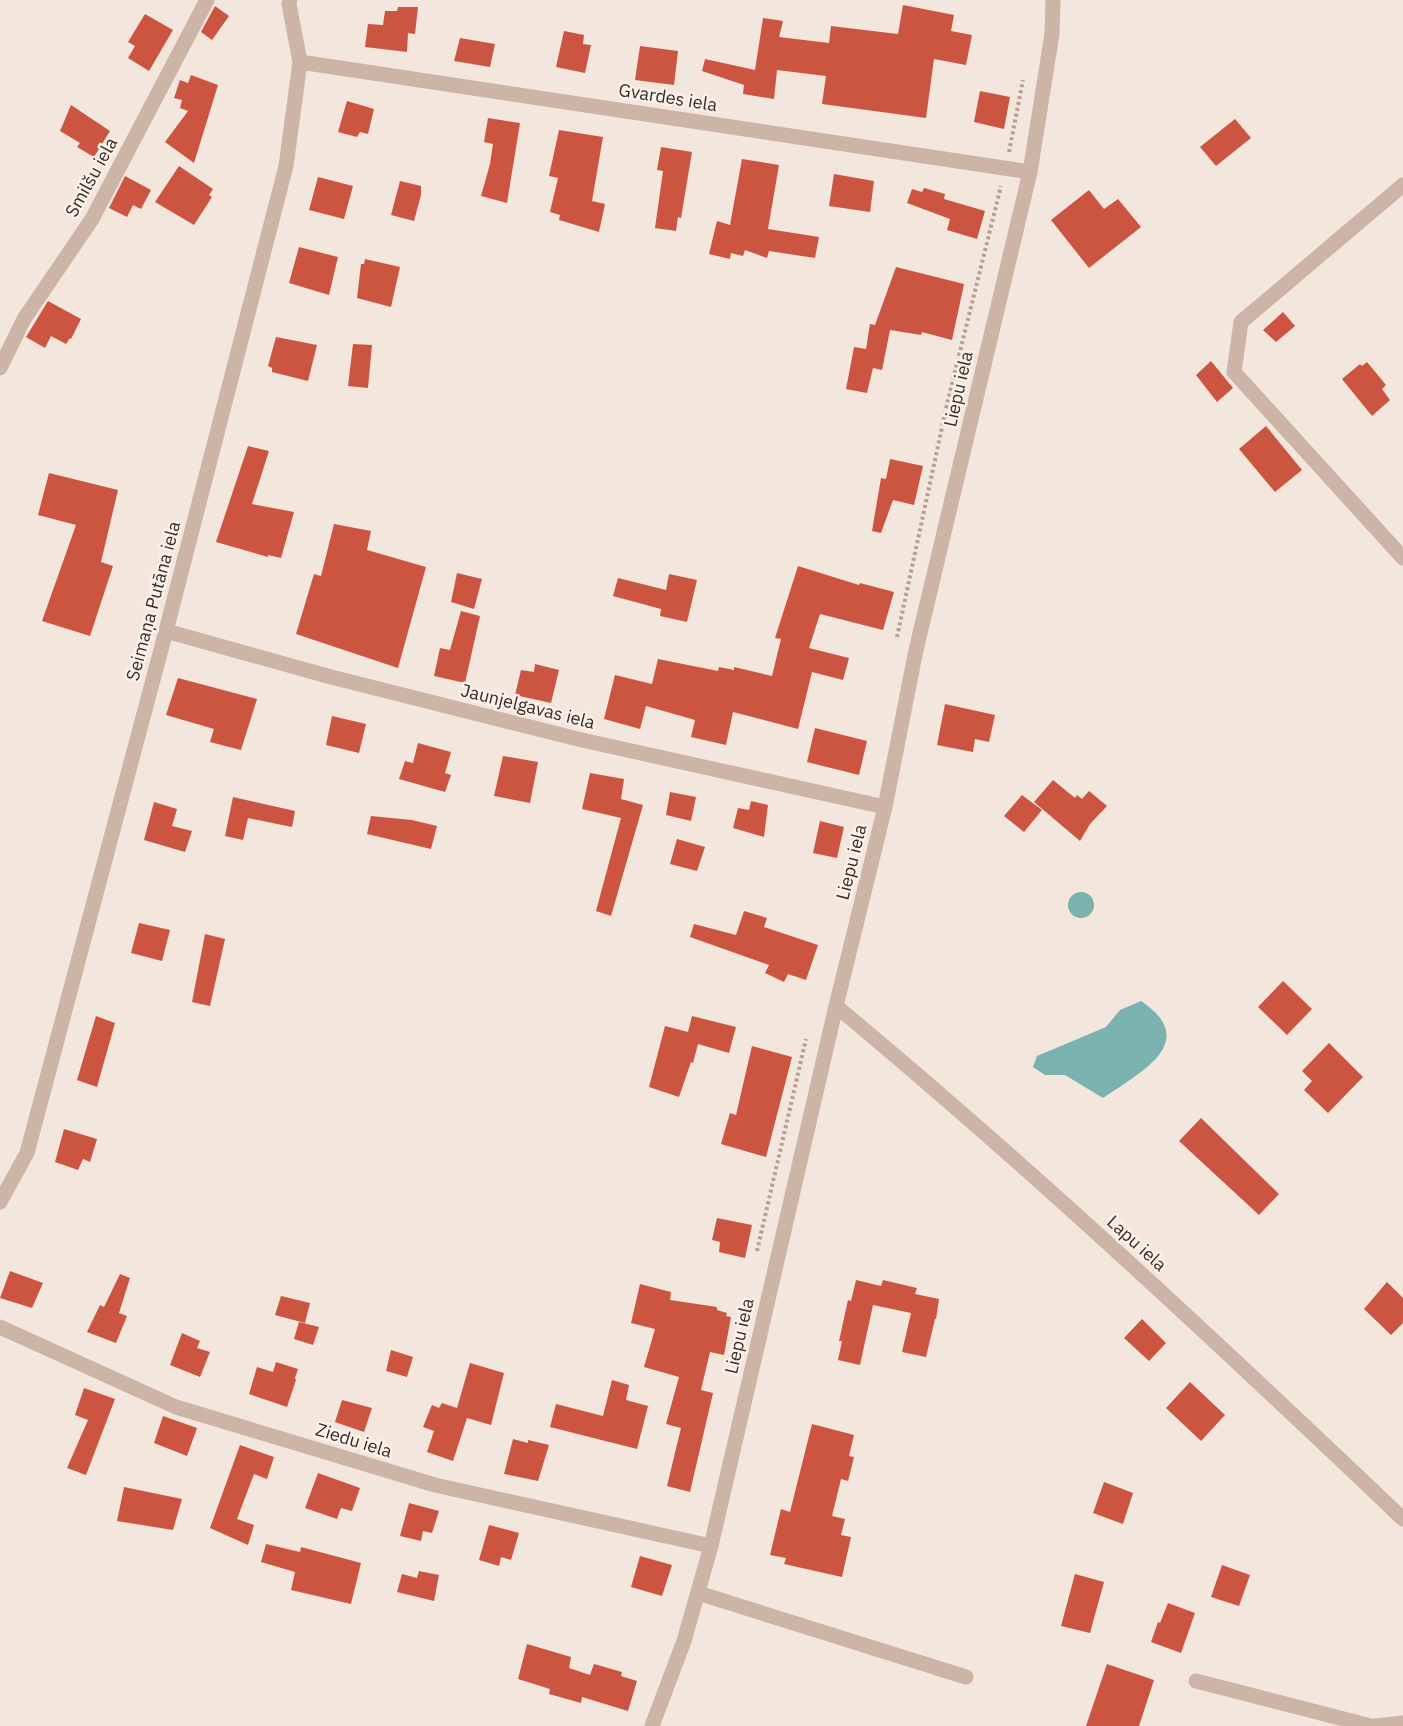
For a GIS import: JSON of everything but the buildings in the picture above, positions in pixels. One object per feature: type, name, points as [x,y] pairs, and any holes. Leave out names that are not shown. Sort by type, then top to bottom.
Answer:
[{"type":"street","name":"Smilšu iela","points":[[0,368],[24,319],[92,219],[207,0]]},
{"type":"street","name":"Seimaņa Putāna iela","points":[[0,1202],[27,1153],[166,631],[286,166],[300,62],[290,0]]},
{"type":"street","name":"Liepu iela","points":[[652,1726],[684,1641],[711,1546],[836,1006],[885,807],[916,650],[1030,172],[1052,34],[1053,0]]},
{"type":"street","name":"Gvardes iela","points":[[300,62],[1030,172]]},
{"type":"street","points":[[1403,185],[1241,322],[1234,372],[1403,558]]},
{"type":"street","name":"Jaunjelgavas iela","points":[[166,631],[332,677],[582,740],[885,807]]},
{"type":"street","name":"Lapu iela","points":[[836,1006],[1053,1192],[1399,1508]]},
{"type":"street","name":"Ziedu iela","points":[[0,1327],[176,1407],[435,1485],[711,1546]]},
{"type":"street","points":[[698,1593],[966,1677]]},
{"type":"street","points":[[1196,1681],[1373,1726],[1403,1723]]},
{"type":"path","points":[[896,645],[947,404],[1006,168],[1024,75]]},
{"type":"path","points":[[756,1255],[809,1028]]},
{"type":"water","points":[[1081,892],[1091,895],[1094,905],[1091,915],[1081,918],[1071,915],[1068,905],[1071,895]]},
{"type":"water","points":[[1141,1001],[1158,1016],[1166,1030],[1165,1043],[1158,1056],[1147,1067],[1103,1098],[1065,1075],[1045,1075],[1033,1067],[1037,1056],[1106,1027],[1120,1010]]}]
